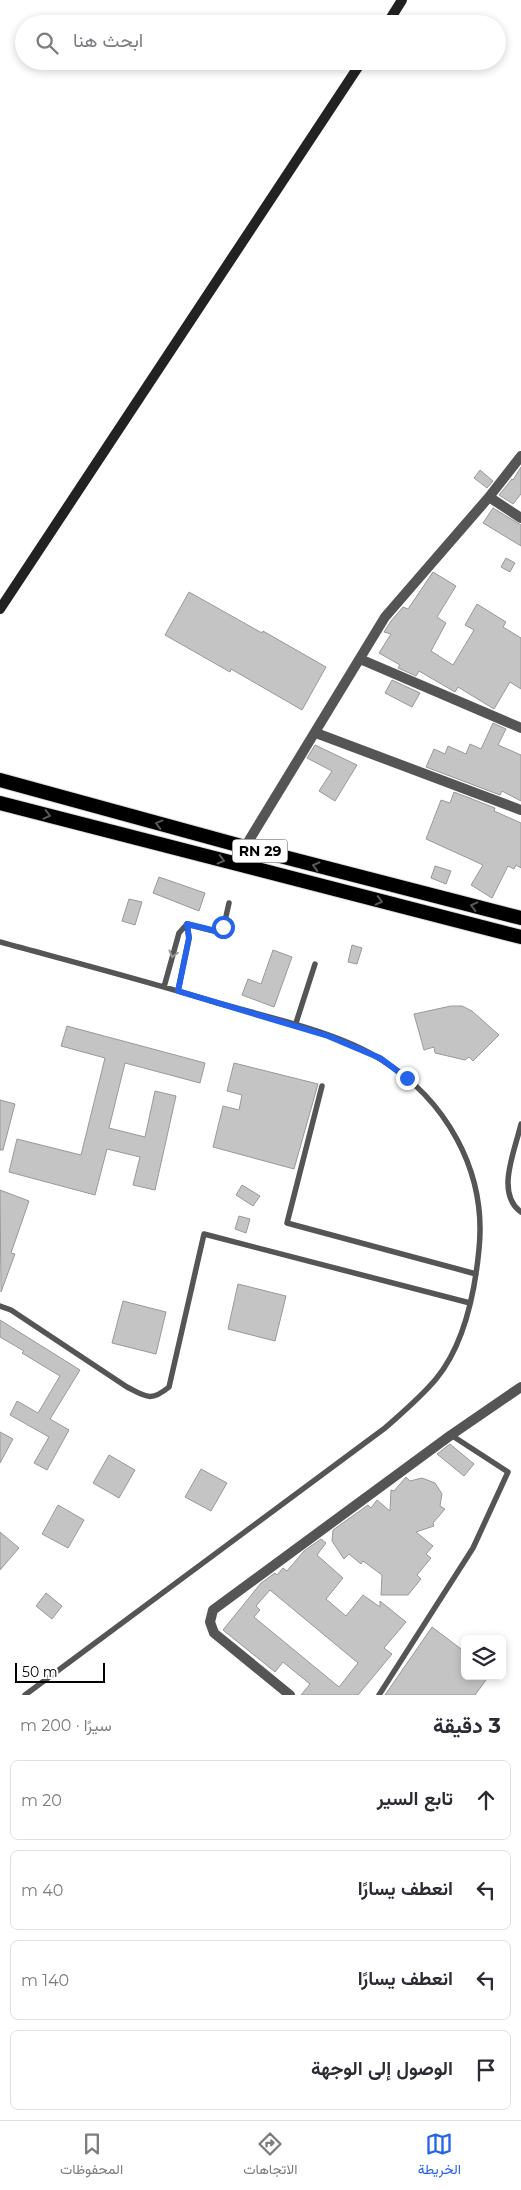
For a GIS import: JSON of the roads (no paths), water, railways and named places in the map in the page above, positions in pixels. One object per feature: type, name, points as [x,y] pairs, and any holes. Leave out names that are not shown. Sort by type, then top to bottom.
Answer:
[{"type":"highway","name":"RN 29","points":[[0,780],[246,847],[521,918]]},
{"type":"highway","points":[[0,803],[521,937]]},
{"type":"main road","points":[[393,15],[402,0]]},
{"type":"main road","points":[[0,609],[356,70]]},
{"type":"street","points":[[246,847],[385,617],[489,497],[521,456]]},
{"type":"street","points":[[489,497],[521,518]]},
{"type":"street","points":[[360,659],[521,728]]},
{"type":"street","points":[[316,733],[521,810]]},
{"type":"street","points":[[290,1695],[214,1633],[210,1622],[213,1610],[452,1435],[521,1387]]},
{"type":"lane","points":[[187,924],[214,931],[220,930],[224,925],[230,903]]},
{"type":"lane","points":[[164,987],[179,933],[187,924]]},
{"type":"lane","points":[[178,991],[189,938],[187,924]]},
{"type":"lane","points":[[0,942],[178,991],[328,1036],[380,1058],[407,1078],[436,1105],[451,1127],[467,1159],[476,1194],[480,1238],[470,1304],[455,1345],[438,1377],[415,1401],[385,1428],[25,1695]]},
{"type":"lane","points":[[294,1026],[315,964]]},
{"type":"lane","points":[[322,1086],[287,1223],[476,1274]]},
{"type":"lane","points":[[521,1124],[507,1184],[508,1197],[515,1208],[521,1212]]},
{"type":"lane","points":[[0,1306],[11,1310],[127,1387],[146,1397],[158,1397],[169,1387],[204,1234],[470,1304]]},
{"type":"lane","points":[[379,1695],[473,1548],[508,1472],[452,1435]]}]
